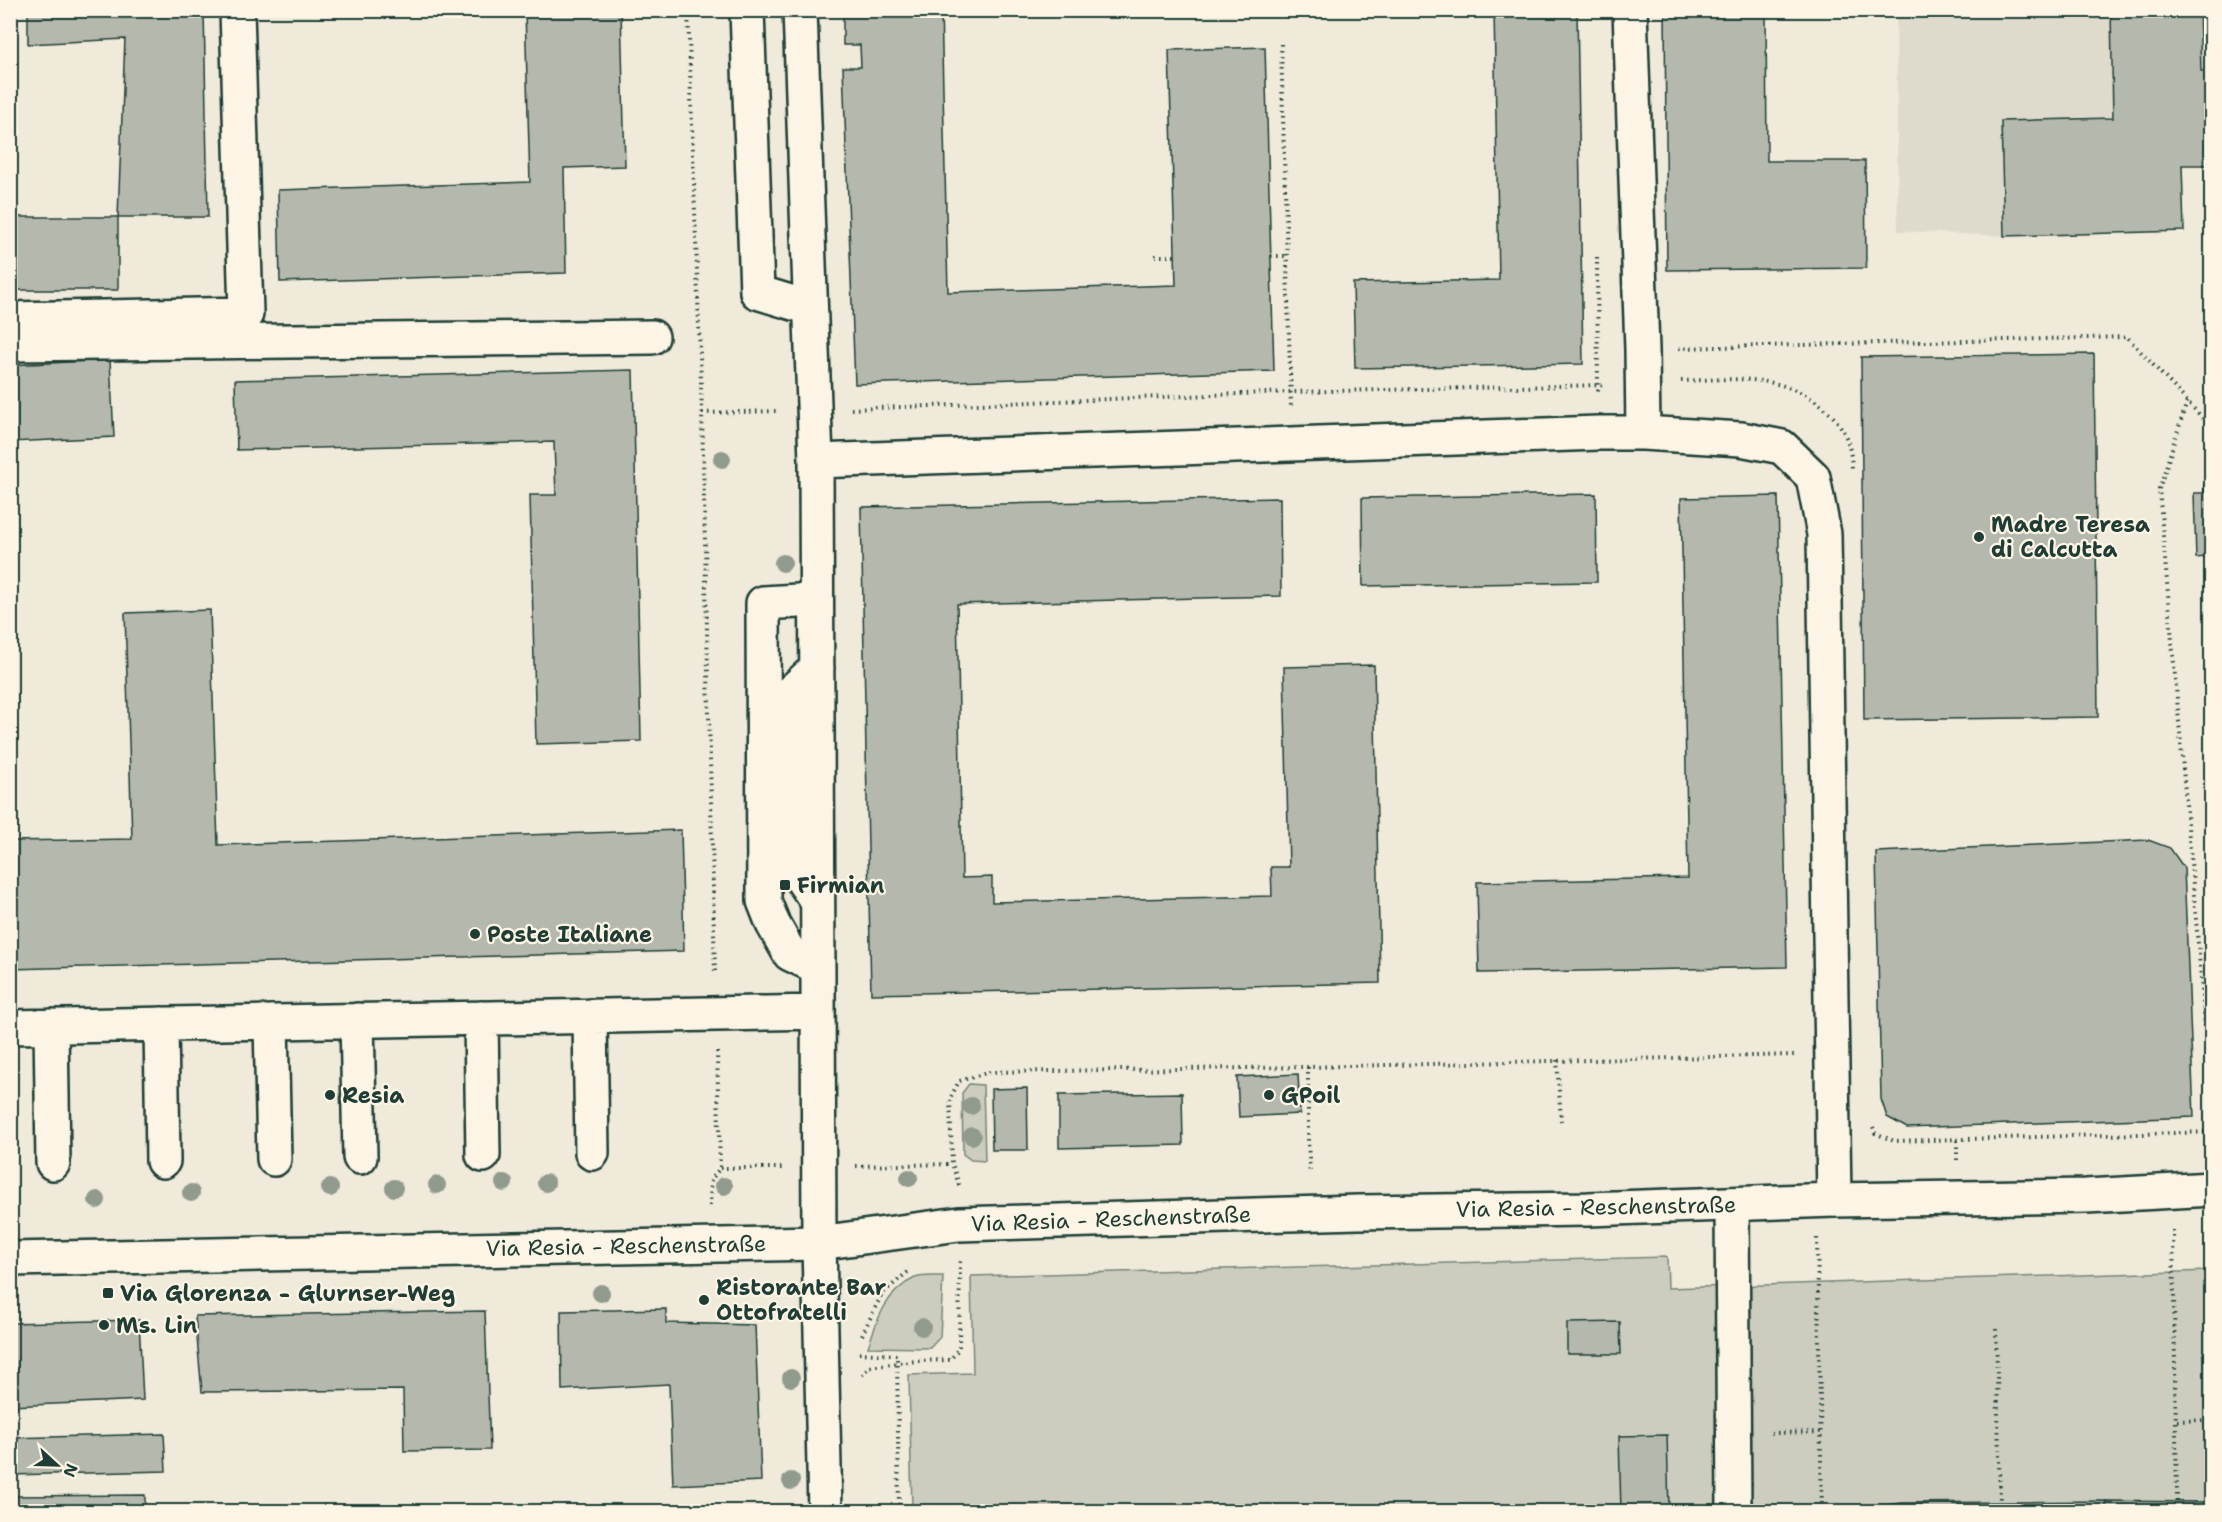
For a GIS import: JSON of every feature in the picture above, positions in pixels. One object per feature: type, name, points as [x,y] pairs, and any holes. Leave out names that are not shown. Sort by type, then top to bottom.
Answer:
[{"type":"street","points":[[10,319],[246,314],[237,10]]},
{"type":"street","points":[[747,10],[757,292],[810,308]]},
{"type":"street","points":[[800,10],[816,461],[819,1243],[825,1512]]},
{"type":"street","points":[[1630,10],[1643,433]]},
{"type":"street","points":[[10,344],[652,337]]},
{"type":"street","points":[[816,461],[1643,433],[1741,439],[1782,447],[1813,477],[1824,534],[1833,1055],[1825,1201]]},
{"type":"street","points":[[816,600],[763,603],[763,627],[764,901],[773,924],[790,954],[817,967]]},
{"type":"street","points":[[10,1027],[818,1012]]},
{"type":"street","points":[[590,1016],[592,1153]]},
{"type":"street","points":[[481,1018],[483,1155]]},
{"type":"street","points":[[357,1020],[360,1157]]},
{"type":"street","points":[[271,1022],[274,1159]]},
{"type":"street","points":[[161,1024],[163,1161]]},
{"type":"street","points":[[51,1026],[53,1163]]},
{"type":"street","name":"Via Resia - Reschenstraße","points":[[10,1259],[819,1243],[959,1224],[1358,1212],[1588,1209],[1825,1201],[2086,1196],[2211,1189]]},
{"type":"street","points":[[1732,1204],[1734,1512]]},
{"type":"path","points":[[688,10],[702,413],[720,1168]]},
{"type":"path","points":[[1281,44],[1292,444]]},
{"type":"path","points":[[1155,255],[1175,256]]},
{"type":"path","points":[[1271,256],[1287,256]]},
{"type":"path","points":[[1642,349],[2127,337],[2211,428]]},
{"type":"path","points":[[702,413],[1737,379],[1786,385],[1804,393],[1832,413],[1842,425],[1852,454],[1852,478]]},
{"type":"path","points":[[2187,402],[2159,489],[2211,1106]]},
{"type":"path","points":[[990,1072],[1833,1055]]},
{"type":"path","points":[[1557,1060],[1561,1121]]},
{"type":"path","points":[[1308,1067],[1308,1142],[1311,1176]]},
{"type":"path","points":[[1873,1124],[1875,1133],[1894,1141],[2211,1132]]},
{"type":"path","points":[[2174,1190],[2177,1502]]},
{"type":"path","points":[[1822,1512],[1825,1201]]},
{"type":"path","points":[[861,1338],[882,1294],[913,1267]]},
{"type":"path","points":[[1996,1329],[2000,1502]]},
{"type":"path","points":[[860,1346],[858,1353],[897,1355],[898,1512]]},
{"type":"path","points":[[2177,1421],[2211,1420]]},
{"type":"shaded area","points":[[1896,11],[2111,11],[2113,118],[2001,121],[2004,236],[1898,231]]},
{"type":"shaded area","points":[[2199,11],[2211,11],[2211,71],[2201,71]]},
{"type":"shaded area","points":[[969,1084],[983,1085],[985,1161],[971,1160],[963,1154],[962,1093]]},
{"type":"shaded area","points":[[1667,1257],[1668,1288],[2211,1271],[2211,1511],[912,1511],[909,1375],[973,1373],[971,1276]]},
{"type":"shaded area","points":[[943,1276],[940,1337],[930,1348],[868,1347],[884,1307],[897,1290],[918,1277]]},
{"type":"building","points":[[28,10],[204,10],[208,217],[118,217],[125,39],[28,44]]},
{"type":"building","points":[[525,10],[621,10],[625,166],[564,168],[566,273],[280,282],[278,190],[530,182]]},
{"type":"building","points":[[843,10],[941,10],[948,292],[1176,285],[1169,50],[1265,47],[1274,371],[855,384],[843,67],[861,67],[860,45],[843,45]]},
{"type":"building","points":[[1494,10],[1577,10],[1583,364],[1355,368],[1353,283],[1499,280]]},
{"type":"building","points":[[1665,10],[1766,10],[1767,161],[1865,161],[1866,268],[1667,270]]},
{"type":"building","points":[[2111,10],[2199,10],[2201,71],[2212,71],[2212,165],[2182,165],[2184,231],[2004,236],[2001,121],[2113,118]]},
{"type":"building","points":[[10,217],[118,217],[118,290],[10,290]]},
{"type":"building","name":"Madre Teresa di Calcutta","points":[[2094,354],[2098,717],[1864,720],[1861,357]]},
{"type":"building","points":[[110,360],[114,437],[10,442],[10,365]]},
{"type":"building","points":[[633,370],[641,741],[536,744],[530,495],[556,495],[554,442],[237,450],[235,380]]},
{"type":"building","points":[[2212,484],[2212,572],[2206,572],[2205,557],[2196,558],[2194,493],[2204,493],[2204,485]]},
{"type":"building","points":[[1596,494],[1597,582],[1363,586],[1362,498]]},
{"type":"building","points":[[1778,496],[1787,967],[1479,973],[1477,882],[1688,878],[1681,498]]},
{"type":"building","points":[[1280,498],[1281,596],[957,604],[962,878],[992,877],[992,902],[1272,896],[1271,867],[1289,867],[1284,667],[1374,665],[1380,983],[871,994],[861,507]]},
{"type":"building","points":[[210,610],[218,845],[681,830],[684,951],[10,969],[10,841],[132,839],[125,613]]},
{"type":"building","points":[[2148,840],[2170,848],[2184,868],[2194,1117],[1907,1128],[1887,1117],[1881,1099],[1876,852]]},
{"type":"building","name":"GPoil","points":[[1298,1074],[1300,1114],[1239,1117],[1237,1077]]},
{"type":"building","points":[[1027,1088],[1028,1150],[992,1150],[991,1089]]},
{"type":"building","points":[[1182,1093],[1183,1145],[1059,1148],[1059,1095]]},
{"type":"building","points":[[666,1309],[666,1323],[755,1325],[761,1481],[673,1485],[669,1384],[562,1390],[561,1311]]},
{"type":"building","points":[[485,1311],[490,1450],[404,1451],[403,1390],[202,1392],[195,1316]]},
{"type":"building","points":[[139,1320],[143,1400],[10,1406],[10,1323]]},
{"type":"building","points":[[1620,1322],[1621,1354],[1567,1354],[1567,1323]]},
{"type":"building","points":[[164,1434],[166,1471],[10,1475],[10,1438]]},
{"type":"building","points":[[1667,1435],[1669,1512],[1621,1512],[1619,1436]]},
{"type":"building","points":[[145,1495],[145,1512],[10,1512],[10,1496]]},
{"type":"building","points":[[2106,1501],[2106,1512],[1902,1512],[1902,1503]]},
{"type":"building","points":[[2106,1501],[2205,1502],[2205,1512],[2106,1512]]},
{"type":"building","points":[[1902,1503],[1902,1512],[1833,1512],[1848,1509]]},
{"type":"place","name":"Madre Teresa di Calcutta","points":[[1979,537]]},
{"type":"place","name":"Firmian","points":[[785,885]]},
{"type":"place","name":"Poste Italiane","points":[[475,934]]},
{"type":"place","name":"Resia","points":[[330,1095]]},
{"type":"place","name":"GPoil","points":[[1269,1095]]},
{"type":"place","name":"Via Glorenza - Glurnser-Weg","points":[[108,1293]]},
{"type":"place","name":"Ristorante Bar Ottofratelli","points":[[704,1300]]},
{"type":"place","name":"Ms. Lin","points":[[104,1325]]}]
